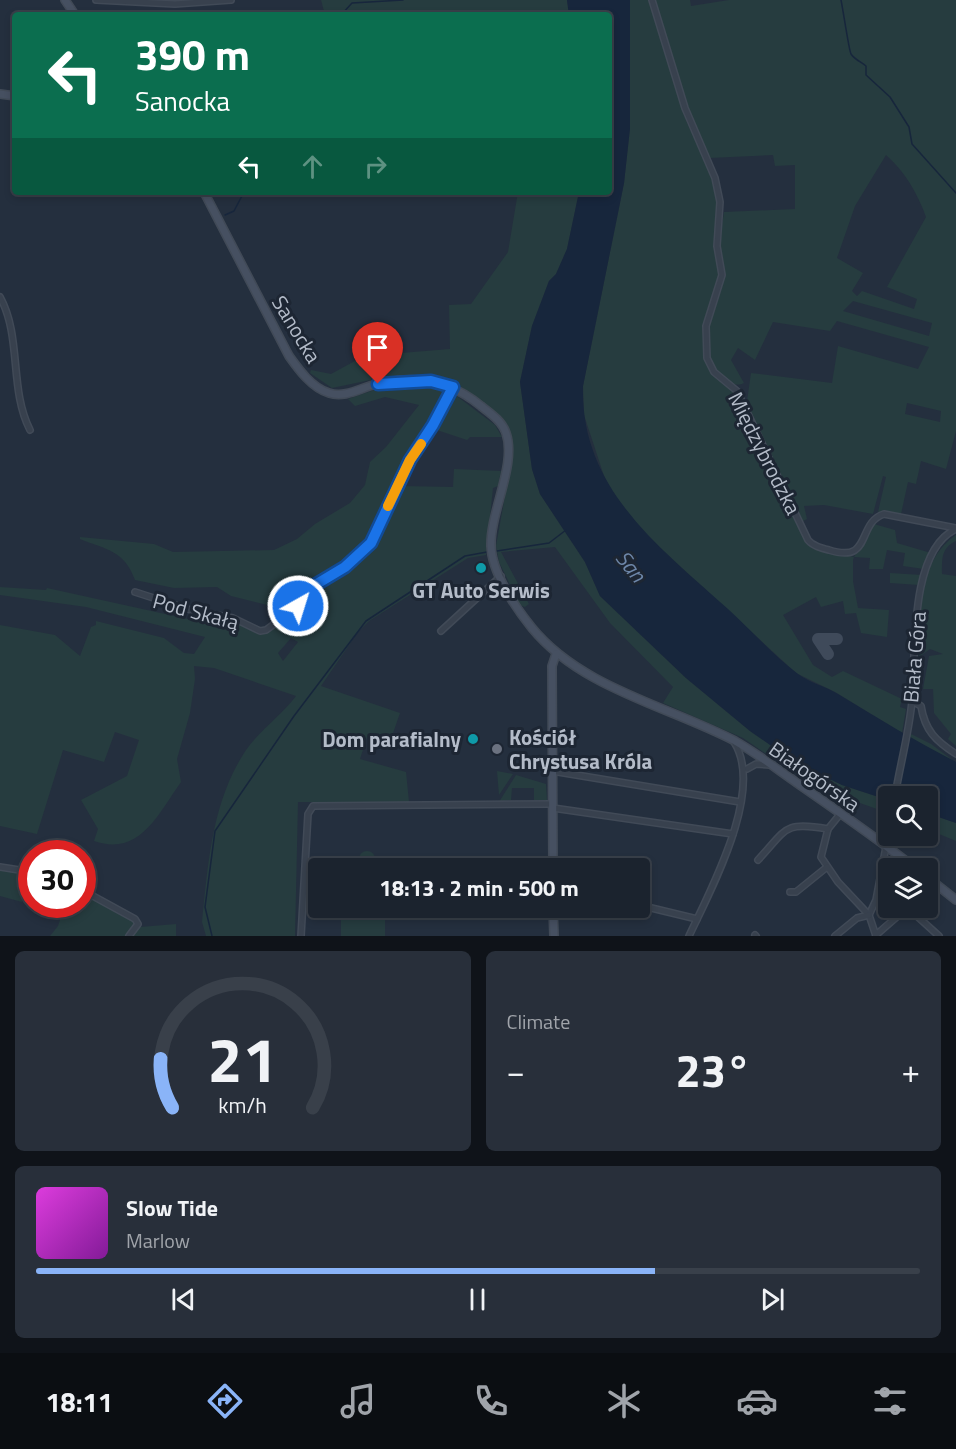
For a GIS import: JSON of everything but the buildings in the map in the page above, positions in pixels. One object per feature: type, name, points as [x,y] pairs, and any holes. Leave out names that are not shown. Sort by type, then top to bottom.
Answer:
[{"type":"street","points":[[96,0],[175,4],[231,0]]},
{"type":"street","name":"Międzybrodzka","points":[[652,0],[683,102],[715,178],[720,202],[717,246],[722,280],[706,326],[708,363],[718,377],[738,391],[808,540],[813,545],[828,550],[850,554],[857,549],[876,518],[884,514],[956,529]]},
{"type":"street","name":"Sanocka","points":[[206,195],[289,356],[319,388],[336,395],[395,382],[437,382],[453,387]]},
{"type":"street","points":[[0,297],[7,313],[21,410],[30,430]]},
{"type":"street","name":"Białogórska","points":[[453,387],[480,405],[500,423],[506,432],[505,467],[491,538],[492,555],[523,617],[556,654],[618,688],[733,740],[878,839]]},
{"type":"street","name":"Pod Skałą","points":[[135,592],[194,611],[234,618],[260,631],[266,630],[303,602],[320,581],[345,567],[371,543],[410,460],[433,425],[453,387]]},
{"type":"street","name":"Biała Góra","points":[[897,786],[912,701],[918,604],[924,573],[940,543],[956,529]]},
{"type":"street","points":[[441,631],[501,576]]},
{"type":"street","points":[[553,858],[552,666],[556,654]]},
{"type":"street","points":[[912,701],[918,702],[921,706],[924,724],[929,733],[956,754]]},
{"type":"street","points":[[689,936],[729,849],[733,834],[743,775],[740,751],[733,740]]},
{"type":"street","points":[[742,762],[745,756],[753,752],[753,761],[743,775]]},
{"type":"street","points":[[747,769],[760,763],[773,766]]},
{"type":"street","points":[[552,771],[740,802]]},
{"type":"street","points":[[301,936],[308,814],[313,806],[553,806],[733,834]]},
{"type":"street","points":[[842,813],[828,829],[820,852],[827,867],[855,902],[869,915],[876,935],[896,918]]},
{"type":"street","points":[[758,860],[792,826],[828,829]]},
{"type":"street","points":[[869,915],[876,900],[887,846]]},
{"type":"street","name":"Białogórska","points":[[887,846],[902,858]]},
{"type":"street","points":[[0,867],[18,870]]},
{"type":"street","points":[[790,892],[795,892],[827,867]]},
{"type":"street","points":[[938,888],[956,900]]},
{"type":"street","points":[[96,898],[135,919],[138,924],[129,936]]},
{"type":"street","points":[[650,908],[697,919]]},
{"type":"street","points":[[835,936],[857,918],[869,915]]},
{"type":"street","points":[[553,918],[554,936]]},
{"type":"street","points":[[918,918],[939,936]]},
{"type":"green space","points":[[321,0],[567,0],[569,12],[324,12]]},
{"type":"green space","points":[[630,0],[651,0],[678,97],[688,125],[706,161],[719,204],[715,244],[720,281],[703,330],[705,357],[713,375],[731,388],[738,400],[810,546],[854,557],[853,581],[858,608],[889,610],[887,637],[861,633],[856,613],[845,614],[843,601],[821,607],[816,597],[783,615],[813,665],[832,677],[843,671],[902,699],[900,707],[906,709],[902,733],[835,692],[796,673],[647,536],[614,496],[604,476],[584,415],[583,386],[624,183],[630,128]]},
{"type":"green space","points":[[654,0],[690,0],[691,6],[729,0],[956,0],[956,431],[946,469],[921,461],[916,484],[908,482],[901,514],[878,512],[886,477],[883,476],[873,514],[824,505],[804,506],[807,519],[803,521],[746,408],[751,373],[832,383],[838,346],[918,369],[929,347],[837,321],[830,331],[773,322],[755,360],[738,348],[731,360],[744,383],[733,384],[723,377],[713,366],[706,343],[723,282],[719,236],[724,212],[795,209],[795,165],[775,166],[773,155],[709,158],[687,105]],"holes":[[[886,155],[910,183],[926,217],[887,287],[917,299],[914,309],[862,291],[857,296],[852,291],[863,273],[837,258],[855,206]],[[853,301],[932,323],[929,336],[843,311]],[[907,403],[941,411],[940,422],[905,414]]]},
{"type":"green space","points":[[518,195],[578,195],[567,249],[556,274],[549,281],[532,326],[520,382],[532,469],[540,494],[585,562],[600,596],[686,678],[750,731],[793,761],[842,785],[878,797],[878,809],[860,803],[855,815],[743,738],[663,703],[673,687],[610,623],[555,547],[501,552],[529,604],[525,607],[520,605],[499,562],[496,546],[511,462],[508,425],[454,381],[425,376],[380,378],[332,388],[310,373],[311,370],[331,374],[364,356],[450,349],[449,305],[471,304],[508,252]]},
{"type":"green space","points":[[439,386],[447,390],[433,421],[408,460],[374,534],[343,567],[319,578],[305,597],[287,610],[231,596],[217,587],[174,588],[135,580],[126,562],[114,552],[80,539],[80,537],[154,544],[173,552],[274,550],[297,539],[315,524],[350,503],[365,485],[370,462],[386,447],[419,405],[385,397],[355,406],[348,399],[377,389]]},
{"type":"green space","points":[[454,394],[495,425],[502,437],[470,437],[467,440],[434,429]]},
{"type":"green space","points":[[454,469],[501,471],[498,486],[493,488],[486,555],[468,558],[369,621],[358,632],[321,686],[400,713],[390,742],[368,734],[360,759],[406,772],[409,802],[298,802],[295,936],[206,936],[202,922],[213,833],[226,790],[246,750],[296,696],[214,668],[194,666],[195,679],[190,713],[177,759],[181,782],[146,830],[136,838],[124,843],[110,844],[96,841],[94,840],[98,829],[81,800],[127,776],[139,740],[115,732],[104,762],[63,750],[37,834],[0,826],[0,625],[55,635],[80,656],[91,627],[96,625],[96,621],[164,638],[184,653],[194,654],[205,637],[86,607],[0,595],[0,587],[46,590],[47,588],[206,623],[208,615],[229,620],[265,634],[305,603],[307,605],[316,588],[358,562],[374,544],[401,486],[453,487]],"holes":[[[291,638],[298,642],[283,661],[278,653]]]},
{"type":"green space","points":[[874,524],[895,530],[897,543],[931,553],[924,569],[903,566],[905,553],[887,550],[883,569],[869,569],[870,558],[854,557]]},
{"type":"green space","points":[[956,535],[956,541],[947,547],[942,559],[942,574],[956,576],[956,746],[948,739],[951,734],[934,713],[933,689],[923,689],[929,656],[943,654],[930,649],[919,657],[919,624],[923,590],[934,559]]},
{"type":"green space","points":[[890,573],[922,575],[919,585],[890,583]]},
{"type":"green space","points":[[909,733],[931,744],[955,762],[908,737]]},
{"type":"green space","points":[[497,771],[513,774],[499,795]]},
{"type":"green space","points":[[516,775],[546,784],[547,800],[534,800],[534,788],[512,788],[511,800],[499,802]]},
{"type":"green space","points":[[938,817],[956,823],[956,841],[938,834]]},
{"type":"green space","points":[[367,851],[373,853],[375,858],[359,858],[361,853]]},
{"type":"green space","points":[[0,869],[18,871],[18,901],[0,896]]},
{"type":"green space","points":[[96,900],[135,922],[125,936],[50,936],[61,918],[96,918]]},
{"type":"green space","points":[[341,918],[385,918],[385,936],[341,936]]},
{"type":"green space","points":[[176,924],[176,936],[132,936],[140,927]]},
{"type":"water","name":"San","points":[[567,0],[630,0],[630,128],[624,183],[583,386],[586,422],[595,455],[609,485],[651,538],[789,667],[956,762],[956,823],[938,817],[938,786],[878,786],[878,797],[842,785],[793,761],[750,731],[686,678],[600,596],[585,562],[540,494],[532,469],[520,382],[532,326],[549,281],[556,274],[567,249],[578,195],[612,195],[612,12],[569,12]]},
{"type":"waterway","points":[[344,12],[352,3],[403,0]]},
{"type":"waterway","points":[[841,0],[851,54],[866,66],[866,75],[890,97],[909,127],[912,144],[956,193]]},
{"type":"waterway","points":[[225,215],[234,211],[242,195]]},
{"type":"waterway","points":[[497,551],[549,543],[566,530]]},
{"type":"waterway","points":[[212,936],[205,907],[215,831],[294,716],[366,621],[465,556],[487,552]]},
{"type":"taxiway","points":[[828,654],[818,639],[837,639]]},
{"type":"slow traffic","points":[[388,506],[410,460],[421,444]]},
{"type":"place","name":"GT Auto Serwis","points":[[481,568]]},
{"type":"place","name":"Dom parafialny","points":[[473,739]]},
{"type":"place","name":"Kościół Chrystusa Króla","points":[[497,749]]},
{"type":"route","points":[[298,606],[315,585],[345,567],[362,554],[371,543],[410,460],[423,442],[453,387],[431,381],[378,384]]}]
